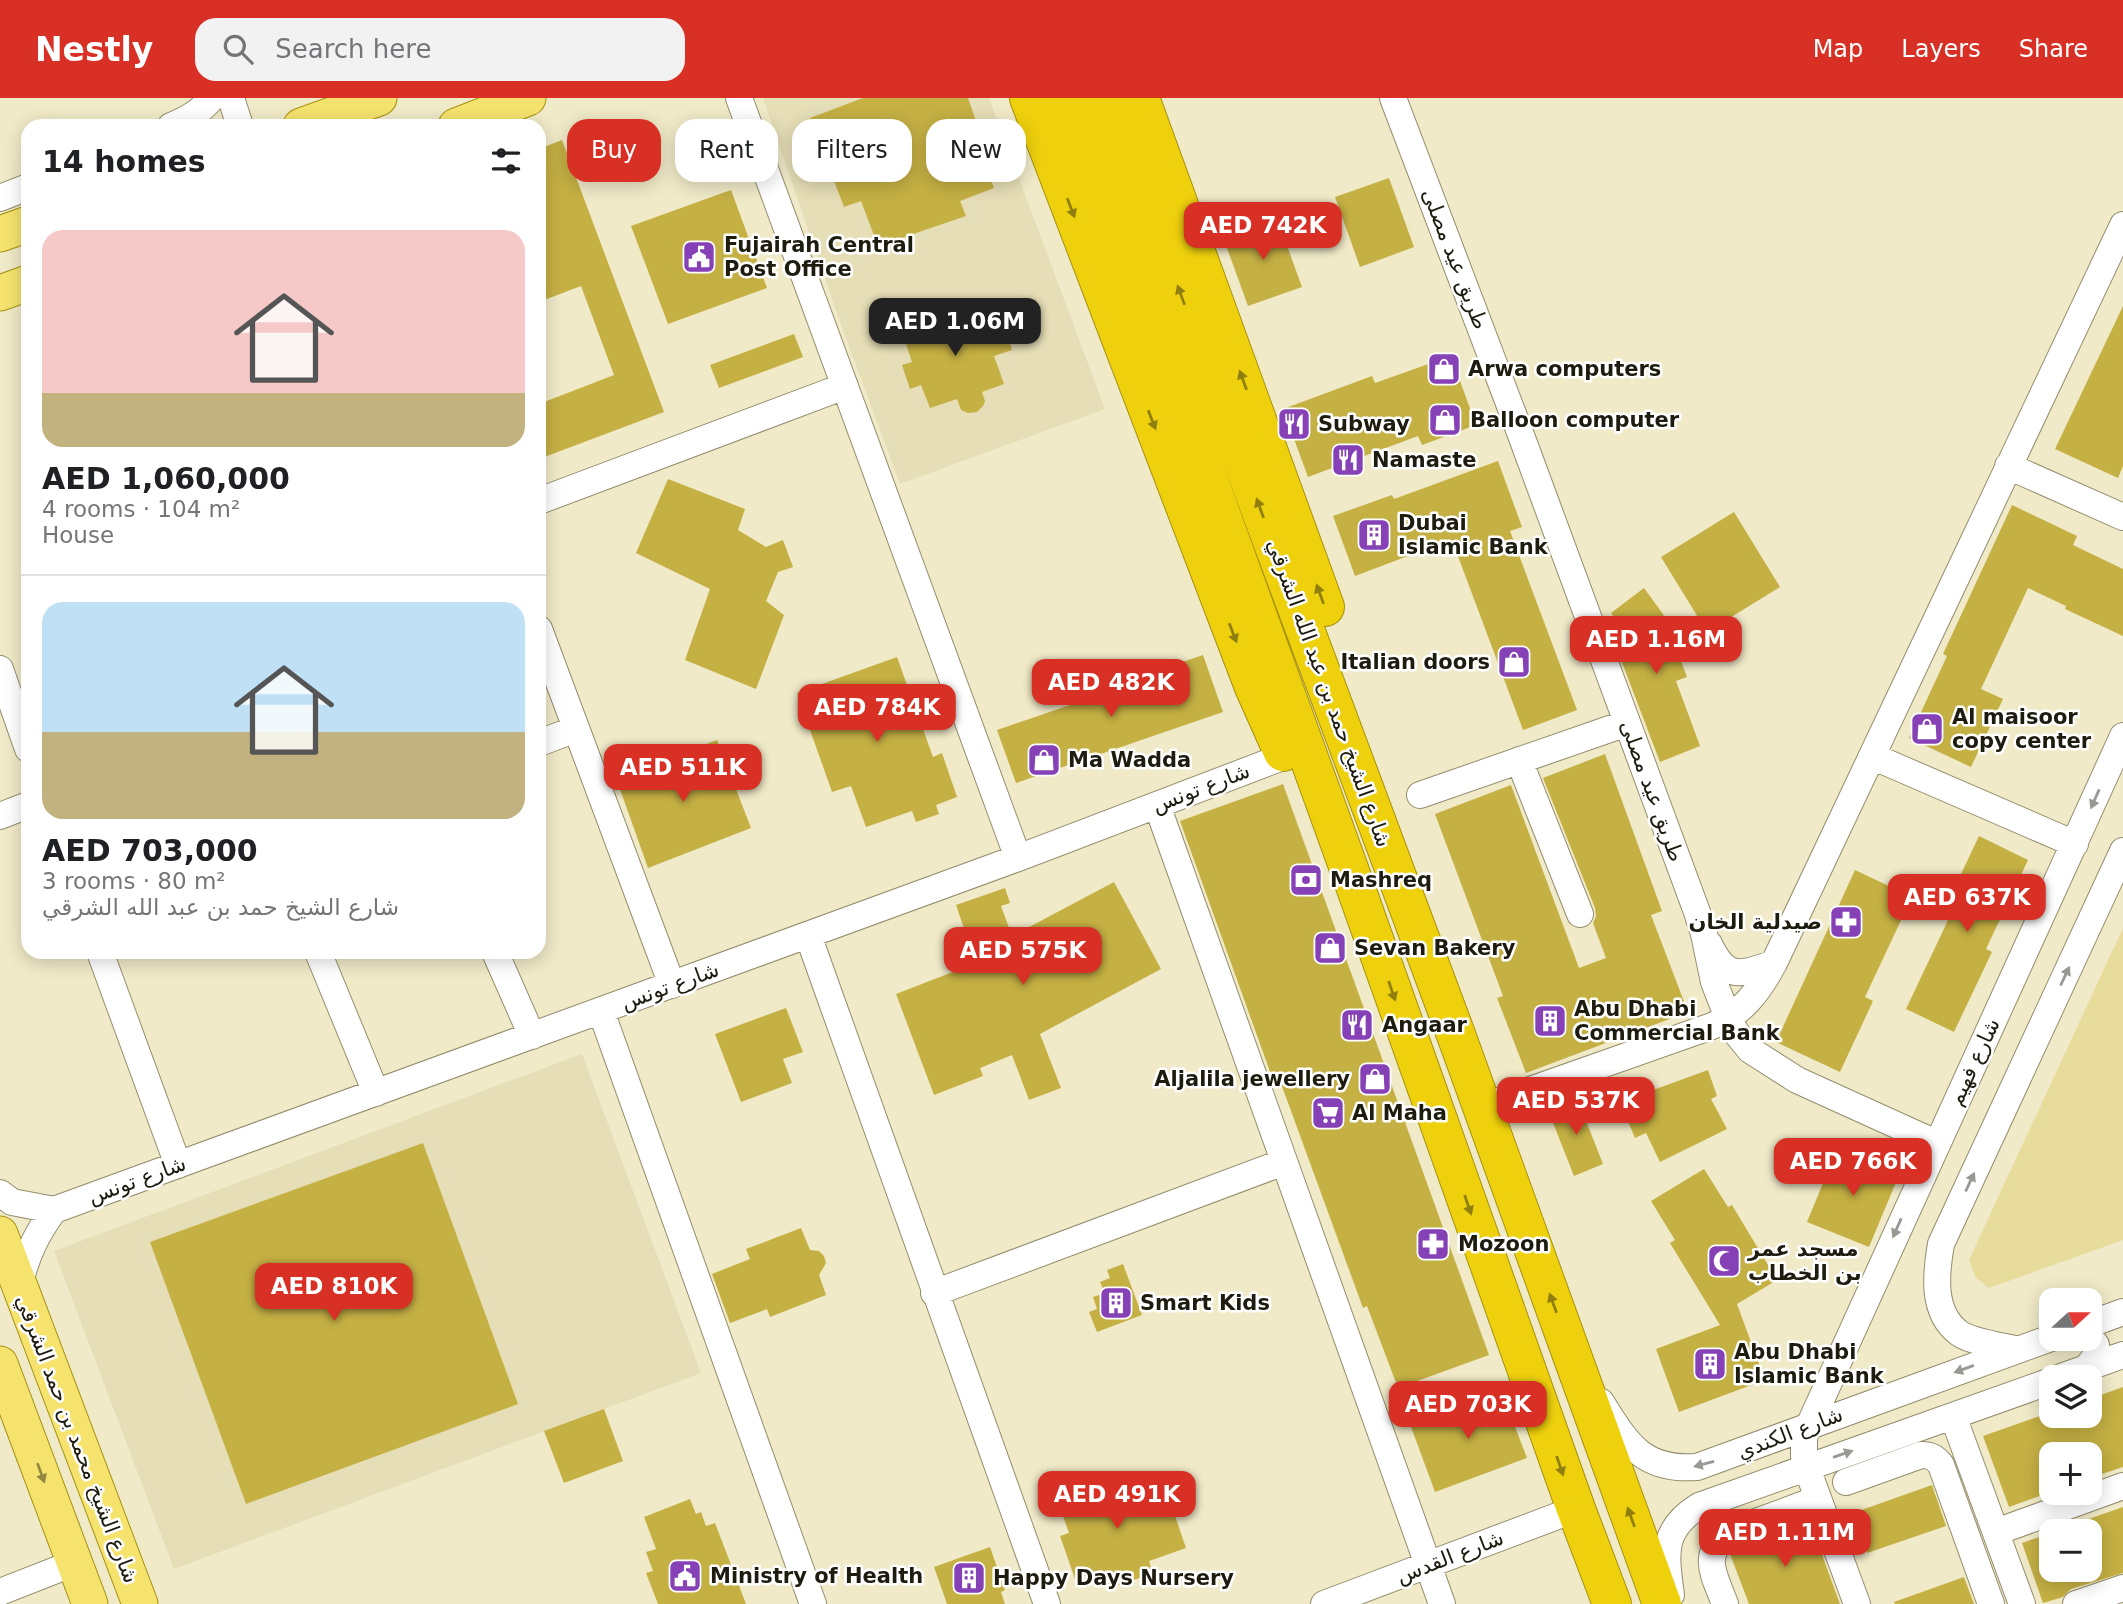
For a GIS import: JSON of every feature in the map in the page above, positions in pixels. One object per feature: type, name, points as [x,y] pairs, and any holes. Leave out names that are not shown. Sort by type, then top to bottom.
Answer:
[{"type":"highway","points":[[1029,98],[1254,688],[1285,756],[1353,880]]},
{"type":"highway","name":"شارع الشيخ حمد بن عبد الله الشرقي","points":[[1068,98],[1353,880],[1612,1604]]},
{"type":"highway","name":"شارع الشيخ حمد بن عبد الله الشرقي","points":[[1107,98],[1455,1031],[1662,1604]]},
{"type":"highway","points":[[1140,98],[1291,511],[1447,951],[1456,994],[1455,1031]]},
{"type":"main road","points":[[320,119],[379,98]]},
{"type":"main road","points":[[474,119],[528,98]]},
{"type":"main road","points":[[0,234],[21,226]]},
{"type":"main road","points":[[0,293],[21,286]]},
{"type":"main road","name":"شارع الشيخ محمد بن حمد الشرقي","points":[[0,1234],[140,1604]]},
{"type":"main road","points":[[0,1361],[16,1390],[42,1425],[55,1433],[70,1419]]},
{"type":"main road","points":[[0,1361],[90,1604]]},
{"type":"street","points":[[187,119],[212,98]]},
{"type":"street","points":[[231,98],[238,119]]},
{"type":"street","points":[[740,98],[1018,858]]},
{"type":"street","name":"طريق عيد مصلى","points":[[1393,98],[1518,427],[1704,934],[1709,966],[1728,1018],[1750,1050],[1797,1080],[1936,1143]]},
{"type":"street","points":[[0,198],[21,190]]},
{"type":"street","points":[[1482,1107],[1712,1027],[1728,1018],[1755,995],[1774,963],[1874,757],[2123,225]]},
{"type":"street","points":[[546,499],[845,386]]},
{"type":"street","points":[[2008,466],[2123,517]]},
{"type":"street","points":[[546,648],[672,985]]},
{"type":"street","points":[[0,669],[21,730]]},
{"type":"street","points":[[1420,795],[1627,723]]},
{"type":"street","points":[[546,741],[576,729]]},
{"type":"street","name":"شارع فهيم","points":[[1806,1467],[1803,1449],[1808,1425],[2123,736]]},
{"type":"street","name":"شارع تونس","points":[[54,1210],[1018,858],[1285,756]]},
{"type":"street","points":[[1874,757],[2075,844]]},
{"type":"street","points":[[1519,760],[1580,914]]},
{"type":"street","points":[[1157,805],[1442,1604]]},
{"type":"street","points":[[0,816],[21,808]]},
{"type":"street","points":[[2018,1350],[1960,1334],[1948,1320],[1940,1303],[1936,1277],[1941,1244],[2123,851]]},
{"type":"street","points":[[1704,934],[1718,963],[1731,973],[1744,974],[1774,963]]},
{"type":"street","points":[[808,935],[1047,1604]]},
{"type":"street","points":[[103,959],[178,1165]]},
{"type":"street","points":[[321,959],[376,1093]]},
{"type":"street","points":[[498,959],[532,1036]]},
{"type":"street","points":[[601,1011],[813,1604]]},
{"type":"street","points":[[934,1293],[1284,1162]]},
{"type":"street","points":[[0,1193],[12,1202],[54,1210],[36,1234],[26,1257],[19,1285]]},
{"type":"street","points":[[2102,1320],[2123,1312]]},
{"type":"street","name":"شارع الكندي","points":[[1574,1357],[1627,1442],[1655,1463],[1697,1466],[2039,1342]]},
{"type":"street","points":[[2097,1365],[2123,1355]]},
{"type":"street","name":"شارع الكندي","points":[[1672,1604],[1666,1553],[1670,1538],[1683,1518],[1708,1502],[2039,1385]]},
{"type":"street","points":[[1953,1416],[2022,1604]]},
{"type":"street","points":[[1846,1482],[1921,1455],[1932,1456],[1937,1460],[1991,1604]]},
{"type":"street","points":[[1806,1467],[1857,1604]]},
{"type":"street","points":[[1996,1532],[2123,1486]]},
{"type":"street","points":[[1725,1604],[1710,1558],[1719,1541],[1729,1532],[1818,1499]]},
{"type":"street","name":"شارع القدس","points":[[1324,1604],[1576,1509]]},
{"type":"street","points":[[0,1592],[74,1563]]},
{"type":"street","points":[[2077,1604],[2123,1588]]},
{"type":"shaded area","points":[[763,98],[989,98],[997,119],[926,119],[926,182],[1020,182],[1105,409],[900,484],[840,322],[778,142],[778,119],[770,119]]},
{"type":"shaded area","points":[[2123,928],[2123,1240],[1989,1288],[1976,1278],[1969,1260]]},
{"type":"shaded area","points":[[582,1054],[701,1373],[174,1569],[54,1251]]},
{"type":"building","points":[[863,98],[968,98],[975,119],[926,119],[926,182],[992,182],[994,188],[960,201],[966,216],[878,246],[861,201],[844,207],[834,182],[912,182],[912,119],[810,118]]},
{"type":"building","points":[[562,140],[567,153],[567,182],[578,182],[664,412],[546,456],[546,401],[614,375],[581,286],[546,299],[546,146]]},
{"type":"building","points":[[1389,178],[1414,247],[1360,267],[1335,197]]},
{"type":"building","name":"Fujairah Central Post Office","points":[[731,190],[767,288],[668,324],[631,226]]},
{"type":"building","points":[[1277,218],[1302,287],[1248,306],[1223,237]]},
{"type":"building","points":[[936,301],[946,302],[952,318],[969,311],[977,313],[985,329],[1003,323],[1012,350],[994,356],[1004,384],[982,392],[985,401],[977,412],[968,413],[961,410],[957,399],[930,408],[921,385],[910,389],[902,365],[912,362],[903,335],[931,324],[926,311]]},
{"type":"building","points":[[2123,306],[2123,466],[2118,478],[2055,449]]},
{"type":"building","points":[[794,334],[803,357],[719,388],[710,365]]},
{"type":"building","points":[[1451,356],[1476,425],[1422,445],[1418,436],[1308,477],[1283,409],[1372,376],[1375,383]]},
{"type":"building","points":[[1498,461],[1522,527],[1510,531],[1577,710],[1523,730],[1456,551],[1442,556],[1437,545],[1355,576],[1333,516],[1392,495],[1394,499]]},
{"type":"building","points":[[668,479],[745,509],[738,530],[766,547],[783,540],[793,567],[778,572],[766,601],[784,615],[756,689],[685,660],[710,589],[636,553]]},
{"type":"building","points":[[2012,505],[2077,536],[2073,545],[2123,569],[2123,636],[2028,588],[1981,689],[2003,699],[1971,767],[1909,738],[1947,656],[1943,654]]},
{"type":"building","points":[[1734,512],[1780,587],[1707,632],[1661,557]]},
{"type":"building","points":[[1644,588],[1663,614],[1687,677],[1676,681],[1700,746],[1660,762],[1618,652],[1635,646],[1611,613]]},
{"type":"building","points":[[1203,655],[1223,712],[1016,783],[997,730],[1079,702],[1077,698]]},
{"type":"building","points":[[897,657],[933,757],[942,753],[957,797],[936,805],[939,814],[916,822],[912,811],[866,827],[851,786],[832,792],[797,693]]},
{"type":"building","points":[[717,740],[751,828],[648,868],[616,778]]},
{"type":"building","points":[[1605,754],[1662,911],[1651,915],[1688,1012],[1526,1073],[1497,998],[1503,996],[1435,814],[1511,785],[1579,968],[1606,958],[1593,923],[1595,908],[1543,778]]},
{"type":"building","points":[[1283,784],[1489,1355],[1398,1388],[1367,1306],[1363,1308],[1279,1078],[1273,1080],[1180,821]]},
{"type":"building","points":[[1979,836],[2028,860],[1986,949],[1992,952],[1954,1032],[1906,1009],[1951,914],[1944,910]]},
{"type":"building","points":[[1855,870],[1912,897],[1865,997],[1873,1001],[1840,1072],[1776,1042]]},
{"type":"building","points":[[1114,882],[1161,969],[1040,1034],[1061,1088],[1029,1100],[1012,1055],[980,1068],[983,1076],[934,1095],[896,994],[976,963],[956,905],[1005,888],[1010,903],[1001,906],[1012,936]]},
{"type":"building","points":[[786,1008],[803,1052],[783,1059],[792,1083],[741,1102],[715,1034]]},
{"type":"building","points":[[1708,1070],[1717,1096],[1711,1099],[1727,1129],[1660,1162],[1646,1133],[1635,1138],[1616,1092],[1641,1082],[1645,1093]]},
{"type":"building","points":[[1577,1098],[1603,1164],[1574,1176],[1548,1110]]},
{"type":"building","points":[[423,1143],[518,1404],[246,1504],[150,1242]]},
{"type":"building","points":[[1837,1149],[1899,1175],[1869,1247],[1807,1222]]},
{"type":"building","points":[[1704,1169],[1728,1207],[1732,1205],[1777,1280],[1737,1304],[1765,1380],[1679,1412],[1656,1349],[1720,1325],[1670,1243],[1675,1240],[1651,1201]]},
{"type":"building","points":[[801,1228],[810,1250],[819,1251],[824,1256],[826,1263],[819,1275],[826,1295],[770,1317],[767,1309],[730,1323],[712,1274],[750,1259],[746,1249]]},
{"type":"building","name":"Smart Kids","points":[[1123,1264],[1142,1315],[1097,1332],[1089,1312],[1097,1309],[1093,1297],[1105,1293],[1100,1282],[1110,1278],[1107,1270]]},
{"type":"building","points":[[2123,1387],[2123,1467],[2102,1474],[2102,1442],[2039,1442],[2039,1496],[2009,1507],[1983,1436],[2039,1416],[2039,1428],[2102,1428],[2102,1395]]},
{"type":"building","points":[[1501,1390],[1527,1458],[1435,1492],[1410,1424]]},
{"type":"building","points":[[604,1409],[623,1461],[564,1483],[544,1431]]},
{"type":"building","points":[[1149,1477],[1160,1511],[1172,1507],[1186,1548],[1149,1561],[1153,1573],[1109,1589],[1102,1570],[1075,1579],[1060,1536],[1069,1533],[1056,1497],[1097,1483],[1103,1493]]},
{"type":"building","points":[[1932,1485],[1946,1526],[1867,1553],[1853,1513]]},
{"type":"building","points":[[690,1499],[696,1514],[701,1512],[706,1526],[715,1523],[746,1604],[658,1604],[646,1573],[653,1571],[646,1552],[656,1549],[644,1517]]},
{"type":"building","points":[[2123,1507],[2123,1573],[2102,1579],[2102,1519],[2089,1519]]},
{"type":"building","points":[[1809,1519],[1840,1604],[1749,1604],[1730,1554],[1732,1551],[1738,1546]]},
{"type":"building","points":[[2039,1537],[2039,1582],[2094,1582],[2071,1589],[2063,1597],[2043,1603],[2022,1543]]},
{"type":"building","name":"Happy Days Nursery","points":[[990,1547],[1005,1590],[1001,1592],[1005,1604],[947,1604],[934,1567]]},
{"type":"building","points":[[1964,1577],[1974,1604],[1894,1602]]},
{"type":"place","name":"Fujairah Central Post Office","points":[[699,257]]},
{"type":"place","name":"Arwa computers","points":[[1444,369]]},
{"type":"place","name":"Balloon computer","points":[[1445,420]]},
{"type":"place","name":"Subway","points":[[1294,424]]},
{"type":"place","name":"Namaste","points":[[1348,460]]},
{"type":"place","name":"Dubai Islamic Bank","points":[[1374,535]]},
{"type":"place","name":"Italian doors","points":[[1514,662]]},
{"type":"place","name":"Al maisoor copy center","points":[[1927,729]]},
{"type":"place","name":"Ma Wadda","points":[[1044,760]]},
{"type":"place","name":"Mashreq","points":[[1306,880]]},
{"type":"place","name":"صيدلية الخان","points":[[1846,922]]},
{"type":"place","name":"Sevan Bakery","points":[[1330,948]]},
{"type":"place","name":"Abu Dhabi Commercial Bank","points":[[1550,1021]]},
{"type":"place","name":"Angaar","points":[[1357,1025]]},
{"type":"place","name":"Aljalila jewellery","points":[[1375,1079]]},
{"type":"place","name":"Al Maha","points":[[1328,1113]]},
{"type":"place","name":"Mozoon","points":[[1433,1244]]},
{"type":"place","name":"مسجد عمر بن الخطاب","points":[[1724,1261]]},
{"type":"place","name":"Smart Kids","points":[[1116,1303]]},
{"type":"place","name":"Abu Dhabi Islamic Bank","points":[[1710,1364]]},
{"type":"place","name":"Ministry of Health","points":[[685,1576]]},
{"type":"place","name":"Happy Days Nursery","points":[[969,1578]]}]
